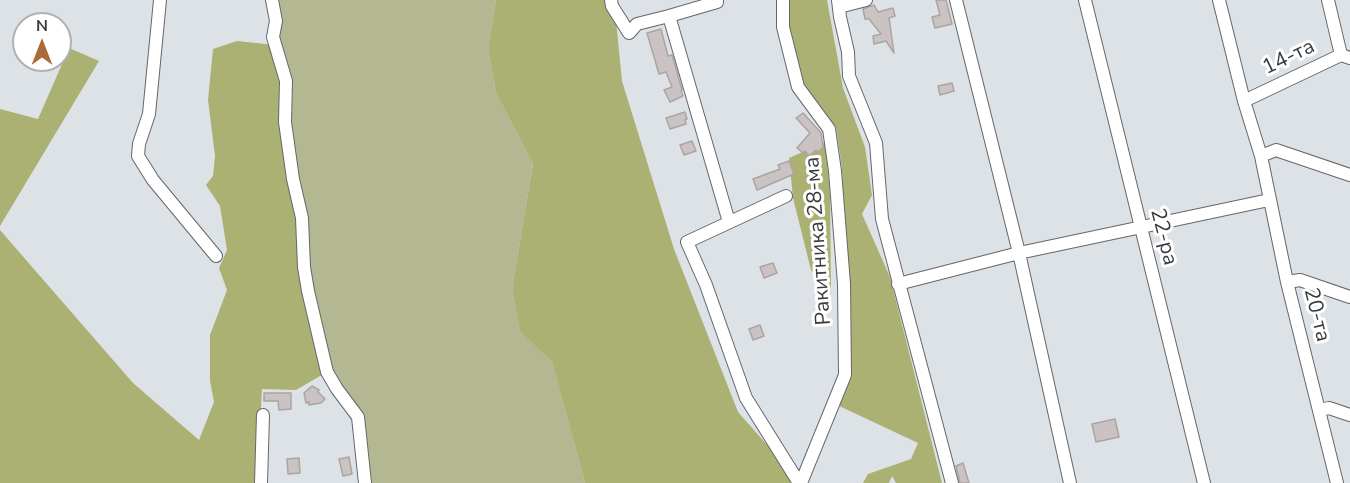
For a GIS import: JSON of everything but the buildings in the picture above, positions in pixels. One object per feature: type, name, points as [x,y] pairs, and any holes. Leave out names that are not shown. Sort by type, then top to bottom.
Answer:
[{"type":"street","points":[[160,0],[148,114],[139,144],[138,156],[153,180],[216,256]]},
{"type":"street","points":[[272,0],[276,21],[273,37],[286,81],[285,122],[293,179],[302,218],[304,267],[308,291],[327,372],[336,389],[358,417],[365,483]]},
{"type":"street","points":[[611,0],[612,6],[628,33],[637,24],[717,2],[717,0]]},
{"type":"street","points":[[866,0],[839,3],[848,52],[849,76],[876,143],[882,219],[952,483]]},
{"type":"street","points":[[956,0],[1019,253],[1070,483]]},
{"type":"street","name":"22-ра","points":[[1085,0],[1204,483]]},
{"type":"street","name":"20-та","points":[[1219,0],[1244,101],[1261,156],[1287,282],[1319,410],[1333,482]]},
{"type":"street","points":[[1328,0],[1345,56]]},
{"type":"street","name":"Ракитника 28-ма","points":[[783,1],[783,27],[798,87],[830,129],[836,171],[844,284],[845,375],[800,483]]},
{"type":"street","points":[[669,16],[729,222]]},
{"type":"street","name":"14-та","points":[[1244,101],[1345,56]]},
{"type":"street","points":[[1261,156],[1276,150],[1350,175]]},
{"type":"street","points":[[786,196],[687,242],[706,285],[746,398],[800,483]]},
{"type":"street","points":[[898,284],[1019,253],[1269,200]]},
{"type":"street","points":[[1287,282],[1300,280],[1350,297]]},
{"type":"street","points":[[1319,410],[1329,408],[1350,415]]},
{"type":"street","points":[[261,483],[263,415]]},
{"type":"green space","points":[[272,0],[496,0],[488,48],[496,93],[533,164],[512,289],[520,332],[552,360],[585,483],[372,483],[362,416],[327,372],[308,291]]},
{"type":"green space","points":[[496,0],[614,0],[622,81],[674,249],[738,412],[791,472],[790,483],[585,483],[552,361],[520,332],[512,289],[533,164],[496,93],[488,48]]},
{"type":"green space","points":[[787,0],[827,0],[843,88],[865,147],[872,195],[862,214],[890,277],[942,483],[896,483],[892,476],[889,483],[863,483],[868,474],[911,459],[918,443],[835,404],[846,375],[842,168],[836,127],[803,83],[789,27]]},
{"type":"green space","points":[[237,41],[275,45],[286,81],[285,122],[327,372],[296,390],[262,389],[257,483],[0,483],[0,230],[133,383],[199,440],[214,402],[210,381],[210,335],[227,290],[219,268],[227,250],[220,206],[206,185],[213,176],[215,156],[208,100],[213,49]]},
{"type":"green space","points":[[72,49],[99,61],[0,226],[0,109],[38,119],[59,72],[72,72]]},
{"type":"green space","points":[[825,142],[830,192],[831,294],[811,270],[793,198],[789,158]]}]
